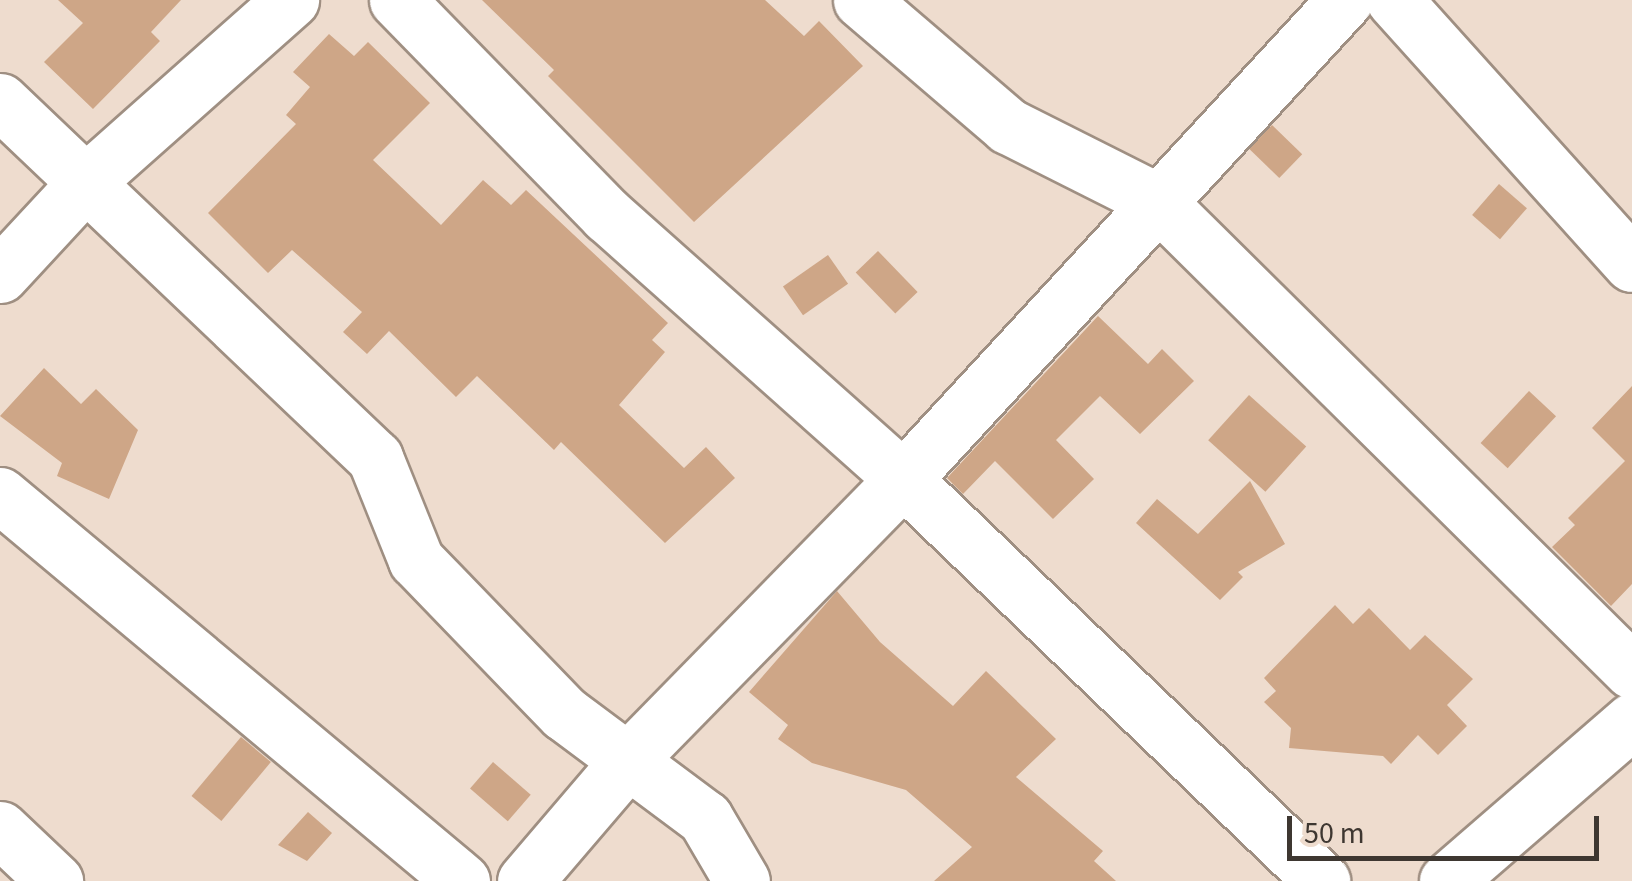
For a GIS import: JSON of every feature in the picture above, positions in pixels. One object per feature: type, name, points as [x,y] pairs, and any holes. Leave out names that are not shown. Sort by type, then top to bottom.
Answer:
[{"type":"street","points":[[0,275],[88,181],[292,0]]},
{"type":"street","points":[[397,0],[607,215],[903,479],[1322,881]]},
{"type":"street","points":[[860,0],[1008,126],[1157,202],[1632,671]]},
{"type":"street","points":[[525,881],[630,758],[903,479],[1345,0]]},
{"type":"street","points":[[1394,0],[1632,264]]},
{"type":"street","points":[[0,101],[375,458],[416,560],[482,634],[564,713],[630,758],[705,818],[742,881]]},
{"type":"street","points":[[0,495],[462,881]]},
{"type":"street","points":[[1448,881],[1632,721]]},
{"type":"street","points":[[0,829],[55,881]]},
{"type":"building","points":[[58,0],[181,0],[151,32],[160,41],[93,109],[44,62],[83,23]]},
{"type":"building","points":[[482,0],[765,0],[804,36],[819,21],[863,66],[694,222],[548,76],[554,70]]},
{"type":"building","points":[[329,34],[354,56],[368,42],[430,103],[373,160],[441,225],[483,180],[511,205],[526,190],[668,323],[652,340],[665,352],[619,405],[684,468],[706,447],[735,478],[665,543],[561,442],[554,450],[477,376],[456,397],[389,331],[367,354],[343,332],[362,312],[292,250],[268,273],[208,213],[296,124],[286,115],[310,87],[293,72]]},
{"type":"building","points":[[1272,125],[1302,154],[1279,178],[1249,149]]},
{"type":"building","points":[[1499,184],[1527,208],[1500,239],[1472,215]]},
{"type":"building","points":[[878,251],[918,292],[895,314],[856,273]]},
{"type":"building","points":[[828,255],[848,284],[803,315],[783,287]]},
{"type":"building","points":[[1098,316],[1148,364],[1162,349],[1194,381],[1140,434],[1100,396],[1056,440],[1094,479],[1053,519],[995,461],[963,494],[947,478]]},
{"type":"building","points":[[44,368],[81,404],[96,389],[138,430],[109,499],[57,476],[62,463],[0,416]]},
{"type":"building","points":[[1632,386],[1632,584],[1611,606],[1552,547],[1575,525],[1568,518],[1625,461],[1592,428]]},
{"type":"building","points":[[1529,391],[1556,416],[1508,468],[1481,443]]},
{"type":"building","points":[[1249,395],[1306,447],[1265,492],[1208,440]]},
{"type":"building","points":[[1250,481],[1285,544],[1238,572],[1243,577],[1220,600],[1136,523],[1157,499],[1198,534]]},
{"type":"building","points":[[837,591],[880,642],[953,706],[986,671],[1056,739],[1016,777],[1103,851],[1094,861],[1116,881],[934,881],[972,847],[906,790],[812,763],[778,739],[788,725],[749,692]]},
{"type":"building","points":[[1335,605],[1353,624],[1369,608],[1410,650],[1425,635],[1473,679],[1447,705],[1467,726],[1438,755],[1418,735],[1391,764],[1383,756],[1289,748],[1291,728],[1264,702],[1276,691],[1264,678]]},
{"type":"building","points":[[241,737],[271,762],[221,821],[192,796]]},
{"type":"building","points":[[493,762],[531,795],[508,821],[470,788]]},
{"type":"building","points":[[308,812],[332,833],[307,861],[278,845]]}]
